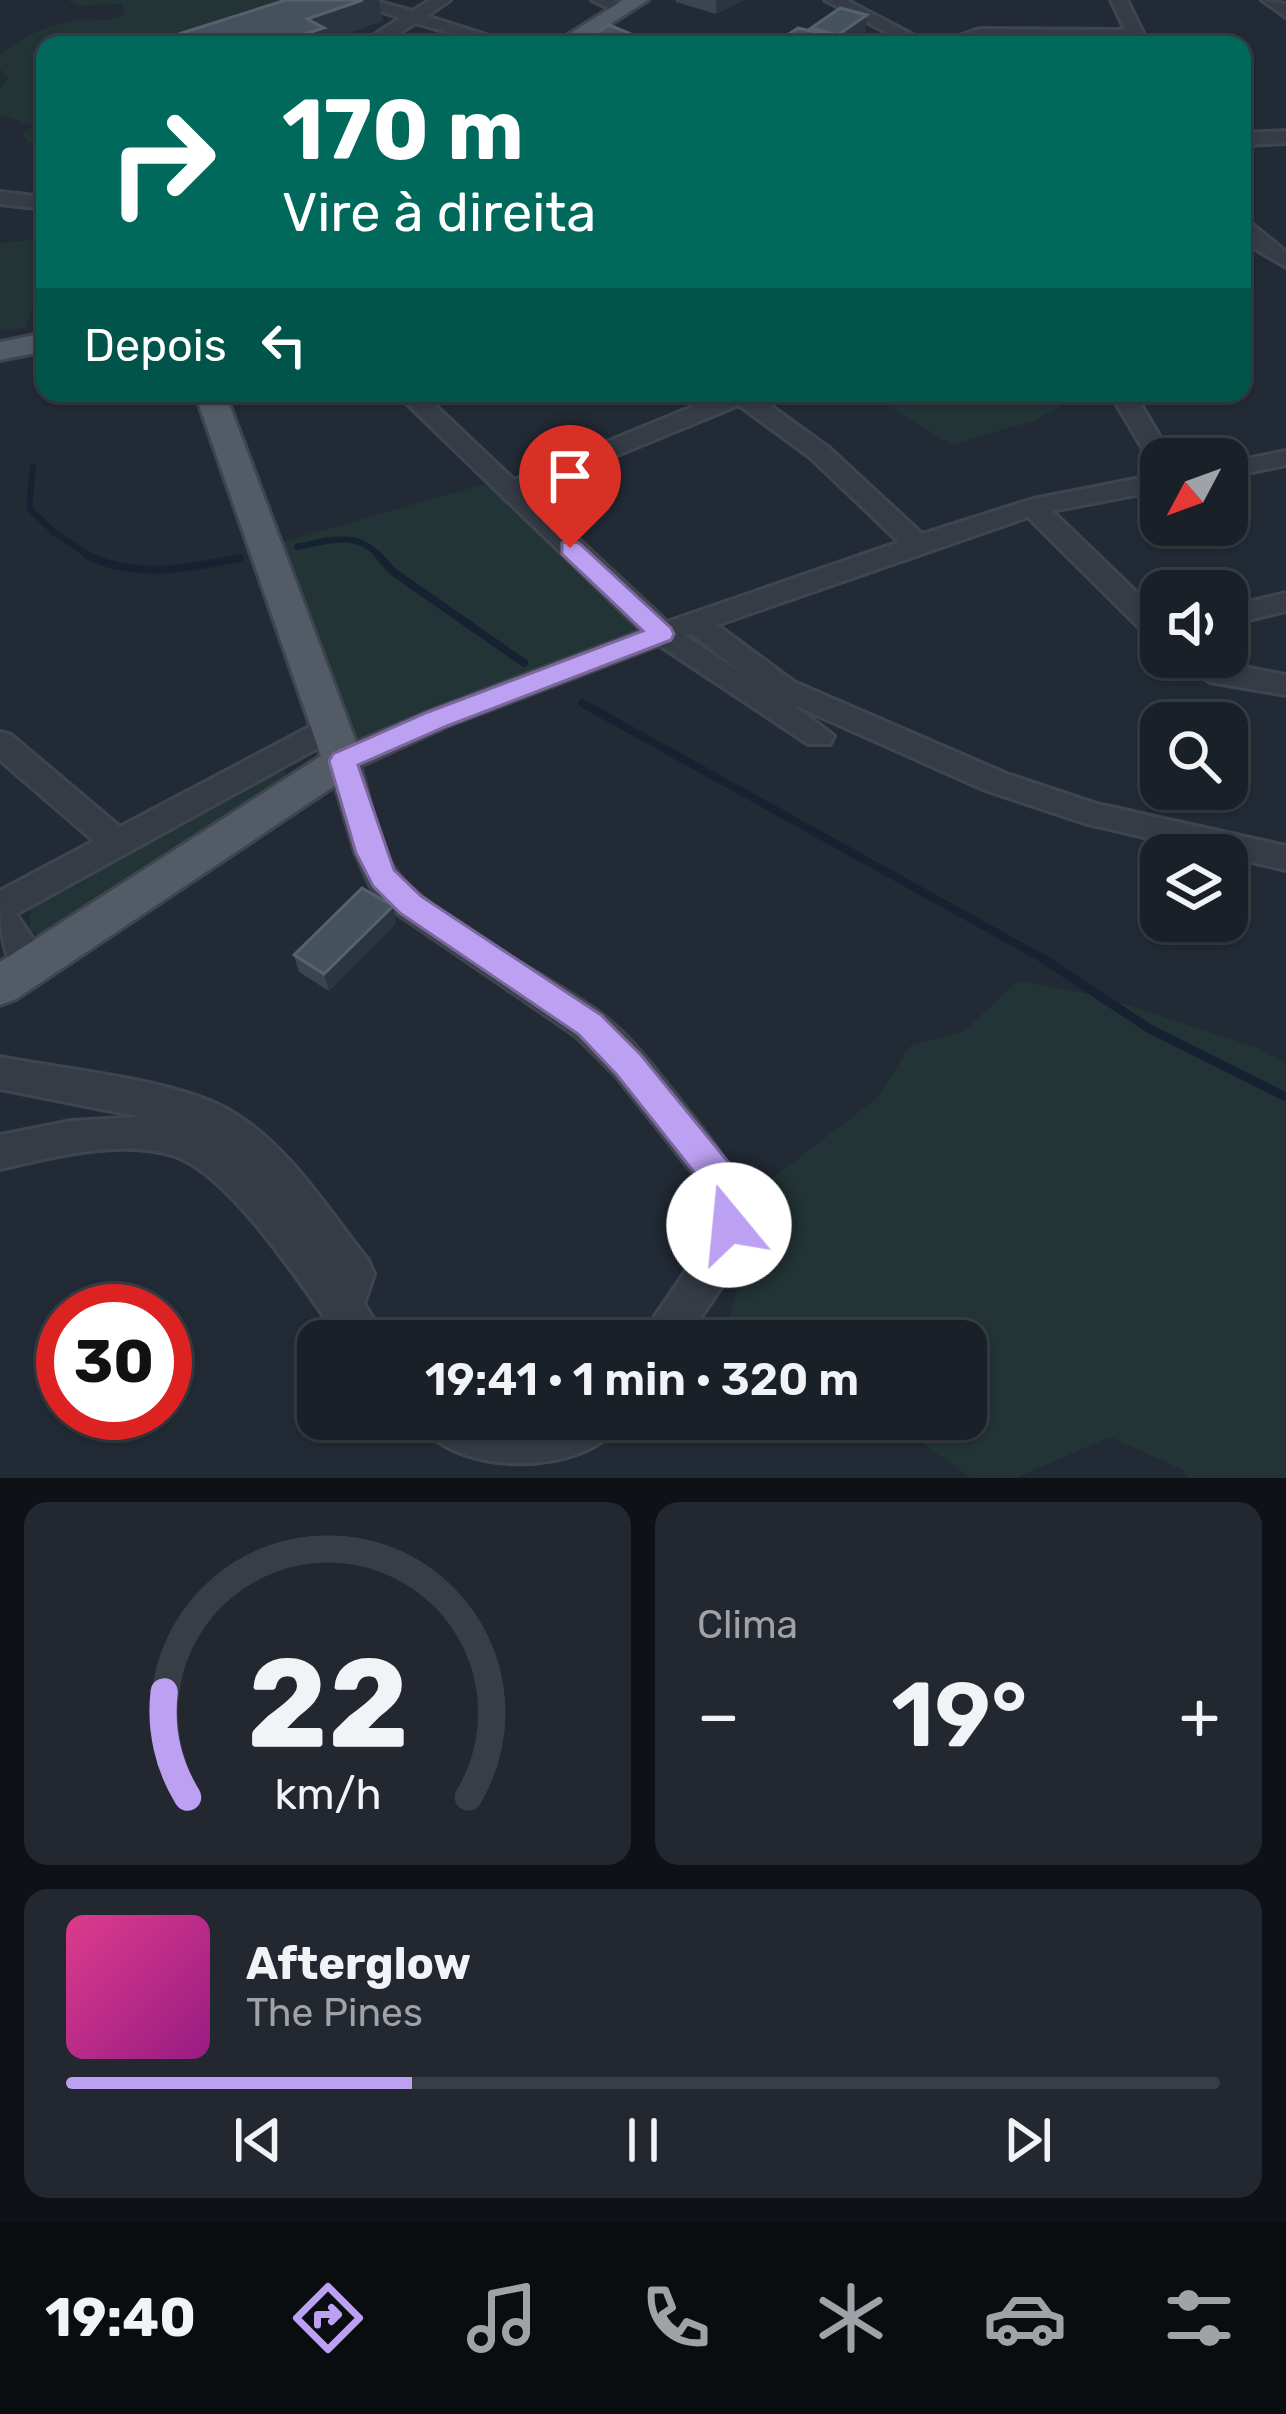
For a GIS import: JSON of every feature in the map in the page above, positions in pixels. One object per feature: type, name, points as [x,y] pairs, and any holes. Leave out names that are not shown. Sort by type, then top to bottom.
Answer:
[{"type":"main road","points":[[607,36],[665,0]]},
{"type":"main road","points":[[575,36],[620,3]]},
{"type":"main road","points":[[0,351],[36,344]]},
{"type":"main road","points":[[9,951],[338,744],[213,402]]},
{"type":"street","points":[[356,0],[476,36]]},
{"type":"street","points":[[382,36],[442,0]]},
{"type":"street","points":[[837,2],[872,0]]},
{"type":"street","points":[[1119,0],[1136,36]]},
{"type":"street","points":[[1270,0],[1286,12]]},
{"type":"street","points":[[837,2],[906,36]]},
{"type":"street","points":[[973,36],[1033,36]]},
{"type":"street","points":[[1251,139],[1286,137]]},
{"type":"street","points":[[0,198],[36,202]]},
{"type":"street","points":[[1251,232],[1286,234]]},
{"type":"street","points":[[1251,236],[1286,261]]},
{"type":"street","points":[[427,402],[509,491],[662,634],[819,736]]},
{"type":"street","points":[[509,491],[721,402]]},
{"type":"street","points":[[751,402],[820,453],[918,545]]},
{"type":"street","points":[[1127,402],[1148,438]]},
{"type":"street","points":[[1248,466],[1286,458]]},
{"type":"street","points":[[0,907],[116,841],[338,744],[437,719],[662,634],[1033,507],[1140,486]]},
{"type":"street","points":[[1033,507],[1140,611]]},
{"type":"street","points":[[1248,611],[1286,602]]},
{"type":"street","points":[[696,623],[784,689],[996,782],[1095,815],[1202,843],[1286,858]]},
{"type":"street","points":[[1240,678],[1286,685]]},
{"type":"street","points":[[0,742],[116,841]]},
{"type":"street","points":[[338,744],[370,853],[383,878],[410,905],[589,1025],[629,1065],[717,1174],[729,1225],[718,1259],[673,1320]]},
{"type":"street","points":[[0,1073],[197,1112],[228,1126],[256,1151],[354,1274],[351,1288],[339,1303]]},
{"type":"street","points":[[0,1151],[64,1137],[155,1136],[190,1144],[244,1187],[351,1320]]},
{"type":"street","points":[[468,1440],[491,1456],[533,1464],[562,1456],[579,1440]]},
{"type":"shaded area","points":[[68,0],[288,0],[240,36],[36,36],[36,143],[29,143],[23,135],[33,126],[0,114],[0,88],[8,78],[0,69],[0,56],[47,28],[80,20],[110,20],[126,13],[121,4],[76,6]]},
{"type":"shaded area","points":[[36,240],[36,296],[26,328],[0,330],[0,243]]},
{"type":"shaded area","points":[[882,402],[1067,402],[1036,420],[952,445]]},
{"type":"shaded area","points":[[487,483],[642,631],[431,706],[351,742],[338,692],[277,544]]},
{"type":"shaded area","points":[[282,765],[294,790],[44,936],[30,930],[30,907],[117,852]]},
{"type":"shaded area","points":[[1018,981],[1100,996],[1261,1049],[1286,1064],[1286,1478],[1189,1478],[1181,1469],[1110,1437],[1016,1478],[971,1478],[919,1440],[987,1440],[987,1320],[728,1320],[769,1181],[878,1097],[910,1046],[964,1031]]},
{"type":"building","points":[[286,0],[363,0],[307,19],[324,28],[299,36],[182,33]]},
{"type":"building","points":[[840,8],[867,15],[838,35],[811,28]]},
{"type":"building","points":[[609,25],[636,36],[592,36]]},
{"type":"building","points":[[798,28],[824,34],[821,36],[786,36]]},
{"type":"building","points":[[362,888],[393,906],[324,974],[294,955]]},
{"type":"waterway","points":[[33,467],[29,508],[55,533],[91,557]]},
{"type":"waterway","points":[[297,547],[353,540],[378,555]]},
{"type":"waterway","points":[[87,555],[91,557]]},
{"type":"waterway","points":[[378,555],[381,558]]},
{"type":"waterway","points":[[378,555],[392,571],[524,663]]},
{"type":"waterway","points":[[91,557],[143,570],[240,558]]},
{"type":"waterway","points":[[582,703],[1044,959]]},
{"type":"waterway","points":[[1044,959],[1150,1029],[1286,1097]]},
{"type":"route","points":[[570,548],[662,634],[437,719],[343,761],[370,853],[383,878],[410,905],[589,1025],[629,1065],[717,1174],[729,1225]]}]
